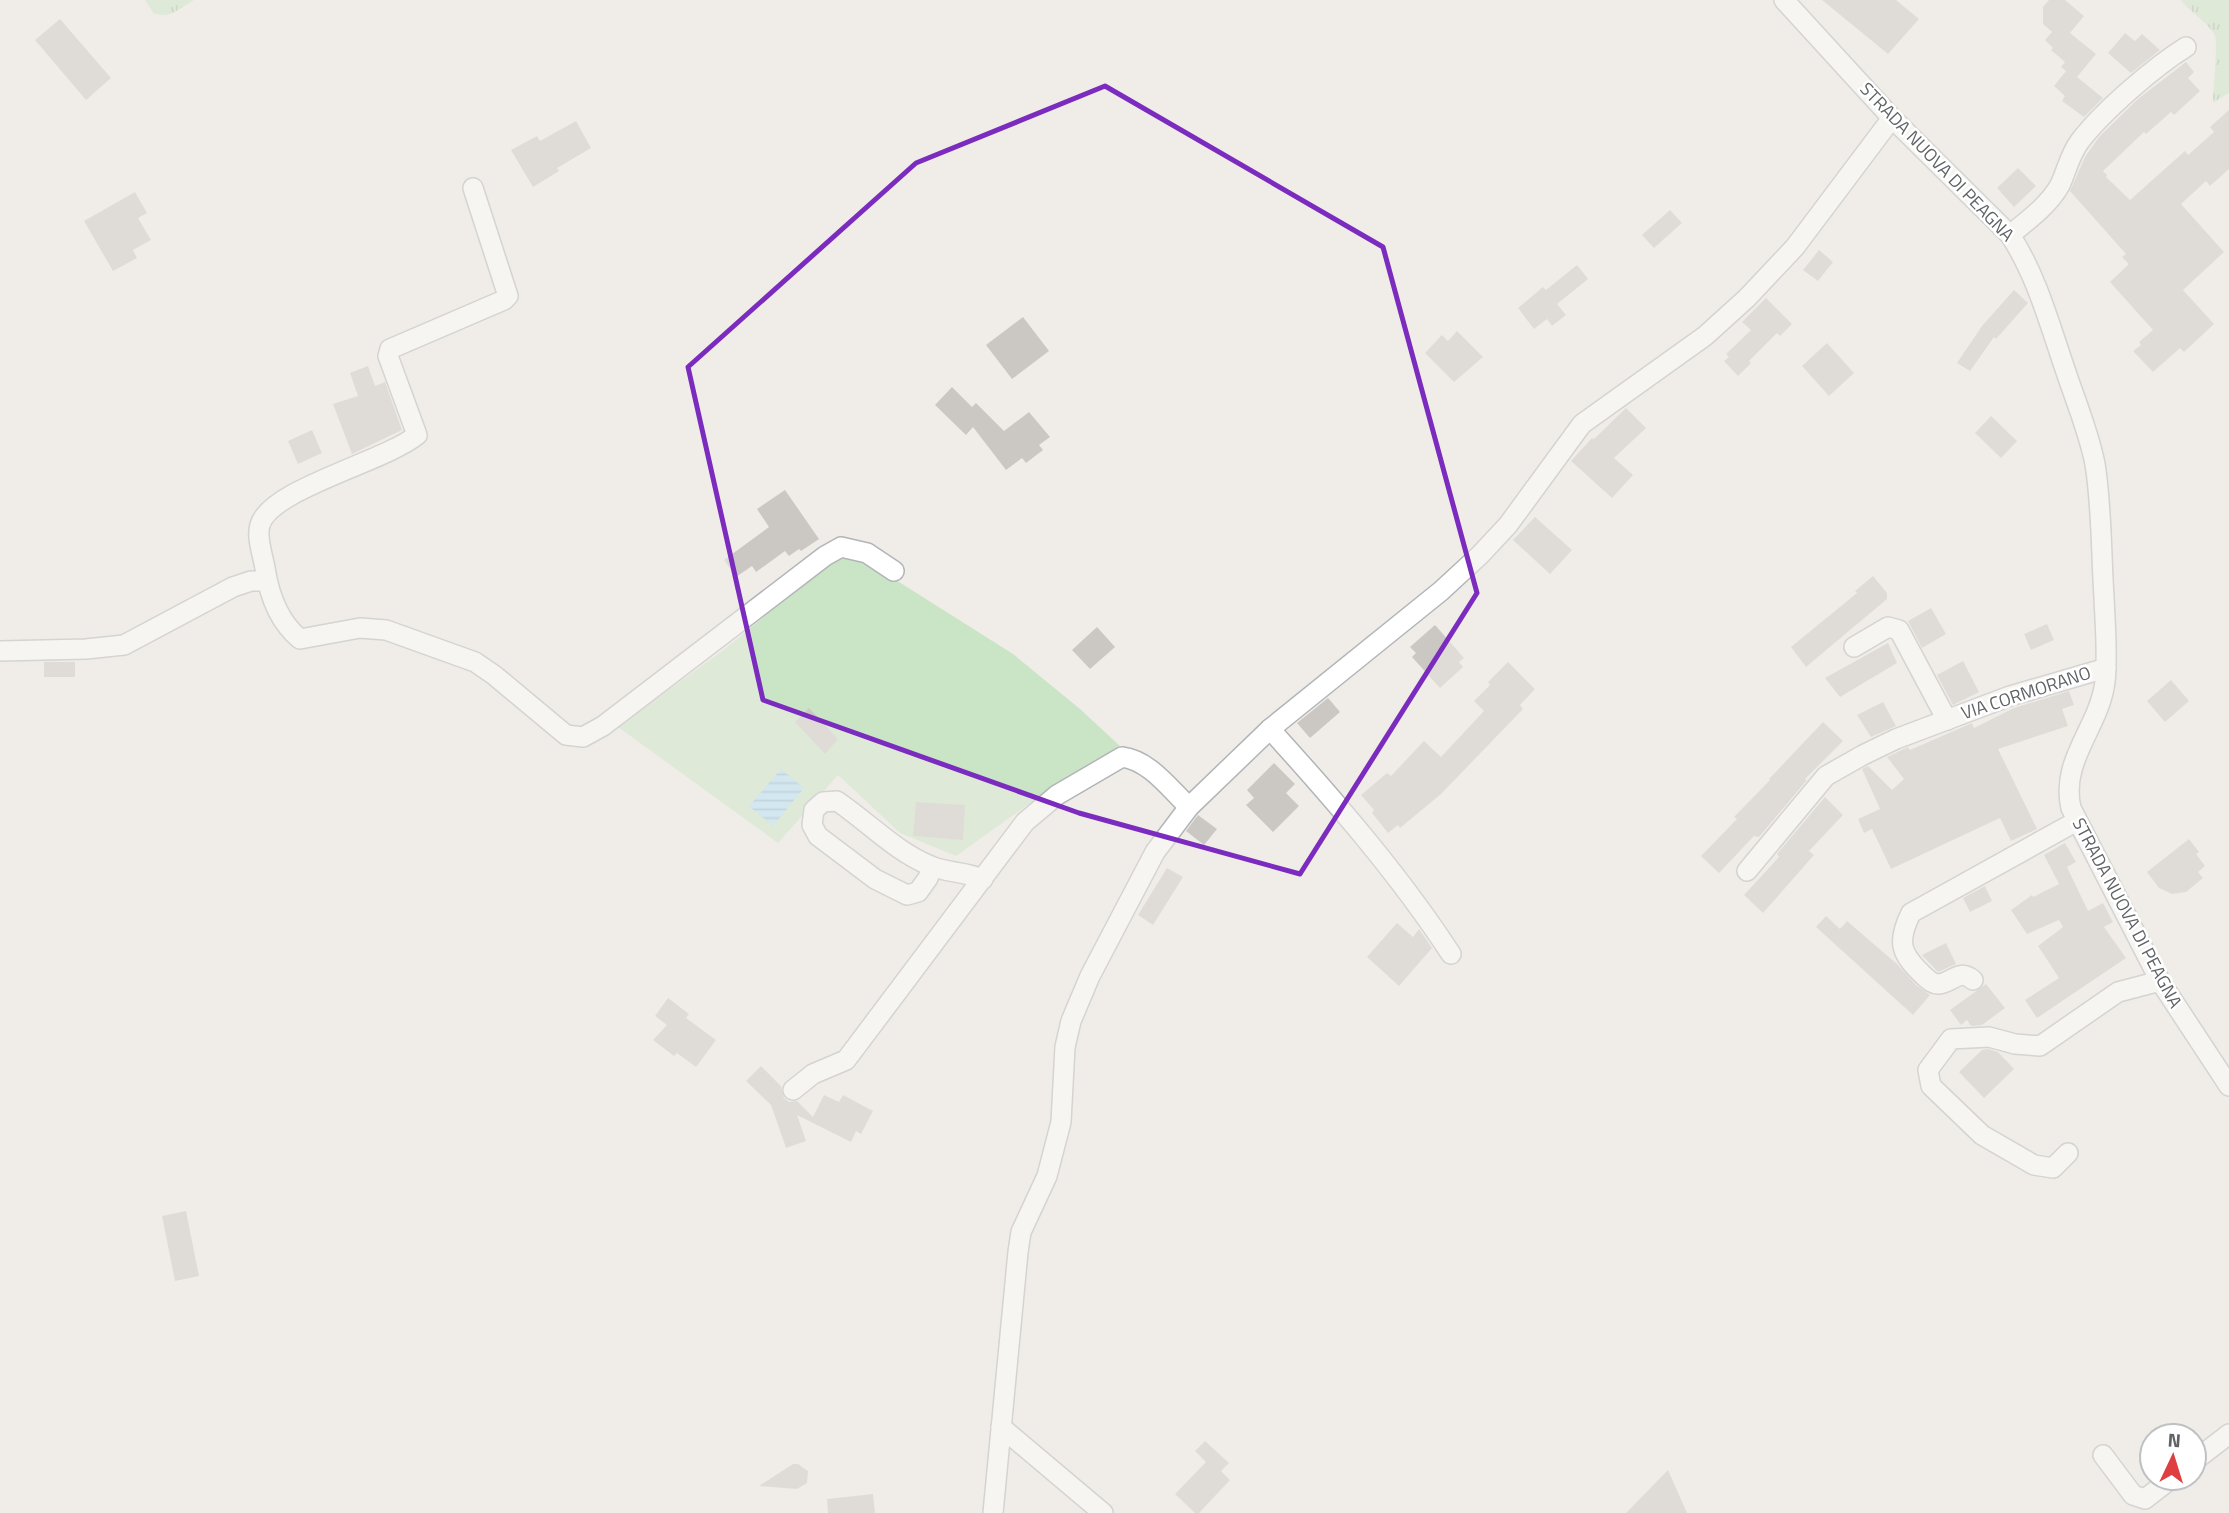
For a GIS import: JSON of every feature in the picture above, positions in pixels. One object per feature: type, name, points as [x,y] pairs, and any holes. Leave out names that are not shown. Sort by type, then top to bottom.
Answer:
[{"type":"street","name":"STRADA NUOVA DI PEAGNA","points":[[1784,0],[1892,118],[2010,234],[2036,286],[2092,453],[2098,496],[2106,668],[2101,703],[2071,768],[2067,792],[2077,821],[2160,981],[2229,1086]]},
{"type":"street","points":[[2010,234],[2035,215],[2053,196],[2081,139],[2123,97],[2186,47]]},
{"type":"street","points":[[993,1513],[1021,1232],[1047,1176],[1061,1122],[1065,1047],[1071,1021],[1090,976],[1155,852],[1189,807],[1270,729],[1430,600],[1480,555],[1508,525],[1582,424],[1705,336],[1747,298],[1795,247],[1892,118]]},
{"type":"street","points":[[473,188],[508,296],[390,349],[388,356],[417,435],[393,451],[286,497],[269,510],[259,526],[267,582],[286,628],[300,639],[359,628],[386,630],[475,662],[565,735],[583,737],[603,726],[814,564],[841,547],[867,552],[894,571]]},
{"type":"street","points":[[0,651],[86,649],[124,645],[233,587],[251,581],[267,582]]},
{"type":"street","name":"VIA CORMORANO","points":[[1854,647],[1888,627],[1899,630],[1947,720]]},
{"type":"street","name":"VIA CORMORANO","points":[[1746,871],[1826,776],[1863,755],[2010,696],[2106,668]]},
{"type":"street","points":[[1270,729],[1385,861],[1417,902],[1451,954]]},
{"type":"street","points":[[793,1090],[813,1074],[846,1060],[1025,822],[1057,795],[1122,757],[1134,758],[1161,779],[1189,807]]},
{"type":"street","points":[[932,867],[918,892],[907,895],[875,879],[818,836],[812,824],[814,810],[823,802],[837,801],[912,856],[932,867],[966,872],[983,879]]},
{"type":"street","points":[[1973,980],[1967,975],[1959,974],[1939,984],[1932,983],[1907,959],[1903,947],[1904,927],[1911,913],[2077,821]]},
{"type":"street","points":[[2068,1153],[2053,1168],[2034,1165],[1992,1141],[1982,1135],[1931,1086],[1928,1070],[1951,1039],[1989,1037],[2015,1044],[2040,1046],[2118,992],[2160,981]]},
{"type":"street","points":[[1001,1427],[1102,1513]]},
{"type":"street","points":[[2208,1450],[2229,1434]]},
{"type":"street","points":[[2103,1455],[2133,1495],[2145,1499],[2154,1492]]},
{"type":"highlighted area","points":[[1105,86],[1383,247],[1477,593],[1300,874],[1079,813],[763,700],[688,367],[916,163]]},
{"type":"green space","points":[[145,0],[194,0],[166,15],[154,14]]},
{"type":"green space","points":[[2181,0],[2229,0],[2229,93],[2213,103],[2215,36]]},
{"type":"green space","points":[[834,559],[869,563],[1013,654],[1120,746],[1026,806],[956,856],[900,833],[838,775],[778,843],[618,727],[726,648]]},
{"type":"water","points":[[781,769],[804,788],[773,826],[749,806]]},
{"type":"building","points":[[1822,0],[1896,0],[1919,19],[1888,54]]},
{"type":"building","points":[[2049,0],[2065,0],[2084,16],[2070,33],[2096,54],[2077,77],[2103,98],[2084,117],[2062,101],[2065,96],[2054,86],[2066,71],[2061,67],[2065,62],[2051,50],[2053,48],[2045,40],[2052,32],[2043,24],[2043,7]]},
{"type":"building","points":[[60,19],[111,78],[86,100],[35,40]]},
{"type":"building","points":[[2125,33],[2135,41],[2142,34],[2160,50],[2131,73],[2108,53]]},
{"type":"building","points":[[2186,62],[2194,72],[2188,78],[2200,91],[2174,115],[2171,112],[2146,134],[2144,132],[2103,171],[2130,200],[2185,151],[2188,155],[2214,132],[2210,127],[2229,110],[2229,169],[2210,186],[2206,181],[2181,204],[2224,252],[2183,290],[2214,324],[2184,352],[2180,348],[2153,372],[2133,351],[2153,330],[2110,282],[2129,264],[2122,257],[2126,254],[2070,191],[2085,157],[2099,137],[2138,99]]},
{"type":"building","points":[[576,121],[591,148],[557,168],[559,171],[533,187],[511,150],[537,136],[540,141]]},
{"type":"building","points":[[2018,168],[2036,186],[2014,207],[1997,188]]},
{"type":"building","points":[[135,192],[147,213],[138,218],[151,240],[133,250],[137,258],[113,271],[84,221]]},
{"type":"building","points":[[1670,210],[1682,223],[1654,248],[1642,235]]},
{"type":"building","points":[[1819,250],[1833,262],[1818,281],[1803,270]]},
{"type":"building","points":[[1577,265],[1588,279],[1557,304],[1566,315],[1552,326],[1547,319],[1534,329],[1518,308],[1543,287],[1546,290]]},
{"type":"building","points":[[2014,290],[2028,303],[1996,339],[1994,337],[1970,371],[1957,363],[1982,326]]},
{"type":"building","points":[[1766,298],[1792,324],[1780,336],[1777,333],[1738,376],[1724,361],[1729,357],[1726,354],[1751,330],[1742,322]]},
{"type":"building","points":[[1023,317],[1049,351],[1012,379],[986,345]]},
{"type":"building","points":[[1457,331],[1483,357],[1454,382],[1425,353],[1442,335],[1448,341]]},
{"type":"building","points":[[1827,343],[1854,373],[1829,396],[1802,366]]},
{"type":"building","points":[[368,366],[375,386],[385,382],[402,430],[352,454],[333,404],[358,396],[350,373]]},
{"type":"building","points":[[952,387],[972,407],[976,403],[1004,431],[1029,412],[1050,437],[1039,445],[1043,450],[1026,463],[1022,458],[1006,470],[973,427],[966,435],[935,405]]},
{"type":"building","points":[[1626,408],[1646,428],[1614,458],[1633,475],[1612,498],[1571,461]]},
{"type":"building","points":[[1991,416],[2017,441],[2001,458],[1975,433]]},
{"type":"building","points":[[312,430],[322,453],[298,464],[288,441]]},
{"type":"building","points":[[785,490],[819,539],[789,556],[785,551],[756,572],[752,566],[736,577],[724,560],[769,527],[757,509]]},
{"type":"building","points":[[1535,517],[1572,550],[1550,574],[1513,540]]},
{"type":"building","points":[[1873,576],[1887,593],[1887,599],[1806,667],[1791,647],[1857,593],[1855,591]]},
{"type":"building","points":[[1931,608],[1946,634],[1922,648],[1908,621]]},
{"type":"building","points":[[2047,624],[2054,640],[2031,650],[2024,634]]},
{"type":"building","points":[[1435,625],[1464,658],[1459,662],[1463,667],[1440,688],[1412,657],[1416,653],[1410,647]]},
{"type":"building","points":[[1097,627],[1115,647],[1090,669],[1072,650]]},
{"type":"building","points":[[1888,643],[1897,663],[1840,697],[1825,678]]},
{"type":"building","points":[[1963,661],[1979,692],[1953,705],[1937,675]]},
{"type":"building","points":[[44,662],[75,662],[75,677],[44,677]]},
{"type":"building","points":[[1508,662],[1535,689],[1520,705],[1523,709],[1441,794],[1400,828],[1398,825],[1388,833],[1361,795],[1387,773],[1391,776],[1424,741],[1441,757],[1484,711],[1474,701]]},
{"type":"building","points":[[2171,680],[2189,701],[2165,722],[2147,701]]},
{"type":"building","points":[[2069,691],[2074,705],[2062,709],[2068,726],[1998,749],[2037,829],[2011,841],[2000,818],[1891,869],[1872,829],[1864,833],[1858,819],[1880,809],[1862,769],[1868,766],[1892,790],[1904,779],[1887,757],[1972,723],[1974,728],[2014,708]]},
{"type":"building","points":[[1328,698],[1340,712],[1310,738],[1297,723]]},
{"type":"building","points":[[1883,702],[1896,726],[1871,737],[1857,715]]},
{"type":"building","points":[[809,708],[838,739],[825,754],[795,722]]},
{"type":"building","points":[[1823,722],[1843,741],[1805,779],[1807,780],[1759,837],[1754,836],[1719,873],[1701,856]]},
{"type":"building","points":[[1274,763],[1295,784],[1286,793],[1299,806],[1273,832],[1246,805],[1254,798],[1247,790]]},
{"type":"building","points":[[1825,797],[1843,815],[1809,851],[1814,855],[1763,913],[1744,895],[1779,857],[1777,854]]},
{"type":"building","points":[[916,802],[965,805],[963,840],[913,836]]},
{"type":"building","points":[[1198,815],[1217,829],[1204,845],[1186,831]]},
{"type":"building","points":[[2189,839],[2205,866],[2198,872],[2203,878],[2186,892],[2172,894],[2159,888],[2147,872]]},
{"type":"building","points":[[2065,843],[2076,862],[2067,867],[2088,911],[2103,903],[2113,922],[2104,927],[2126,958],[2037,1018],[2025,1000],[2059,978],[2038,946],[2063,927],[2059,920],[2027,934],[2011,910],[2032,895],[2033,897],[2059,884],[2044,855]]},
{"type":"building","points":[[1167,868],[1183,877],[1153,925],[1138,915]]},
{"type":"building","points":[[1985,886],[1992,901],[1970,912],[1963,898]]},
{"type":"building","points":[[1826,916],[1840,929],[1847,921],[1930,995],[1913,1015],[1816,927]]},
{"type":"building","points":[[1397,923],[1413,937],[1419,929],[1432,948],[1399,986],[1367,957]]},
{"type":"building","points":[[1946,943],[1956,964],[1938,972],[1922,955]]},
{"type":"building","points":[[1986,984],[2005,1008],[1982,1025],[1971,1026],[1967,1020],[1961,1025],[1950,1010]]},
{"type":"building","points":[[668,998],[689,1014],[686,1018],[716,1040],[696,1067],[677,1053],[674,1056],[653,1040],[667,1025],[655,1016]]},
{"type":"building","points":[[1982,1050],[1998,1052],[2014,1069],[1984,1098],[1959,1072]]},
{"type":"building","points":[[761,1066],[781,1086],[784,1098],[789,1102],[797,1101],[813,1117],[824,1095],[839,1102],[843,1095],[873,1111],[861,1134],[856,1131],[851,1142],[797,1115],[806,1141],[786,1148],[771,1105],[746,1081]]},
{"type":"building","points":[[186,1211],[199,1276],[175,1281],[162,1216]]},
{"type":"building","points":[[1205,1441],[1229,1463],[1221,1471],[1230,1480],[1199,1513],[1195,1513],[1175,1494],[1206,1462],[1195,1451]]},
{"type":"building","points":[[793,1464],[798,1464],[808,1471],[807,1483],[797,1489],[759,1486]]},
{"type":"building","points":[[1668,1470],[1687,1513],[1626,1513]]},
{"type":"building","points":[[873,1494],[875,1513],[828,1513],[827,1499]]}]
